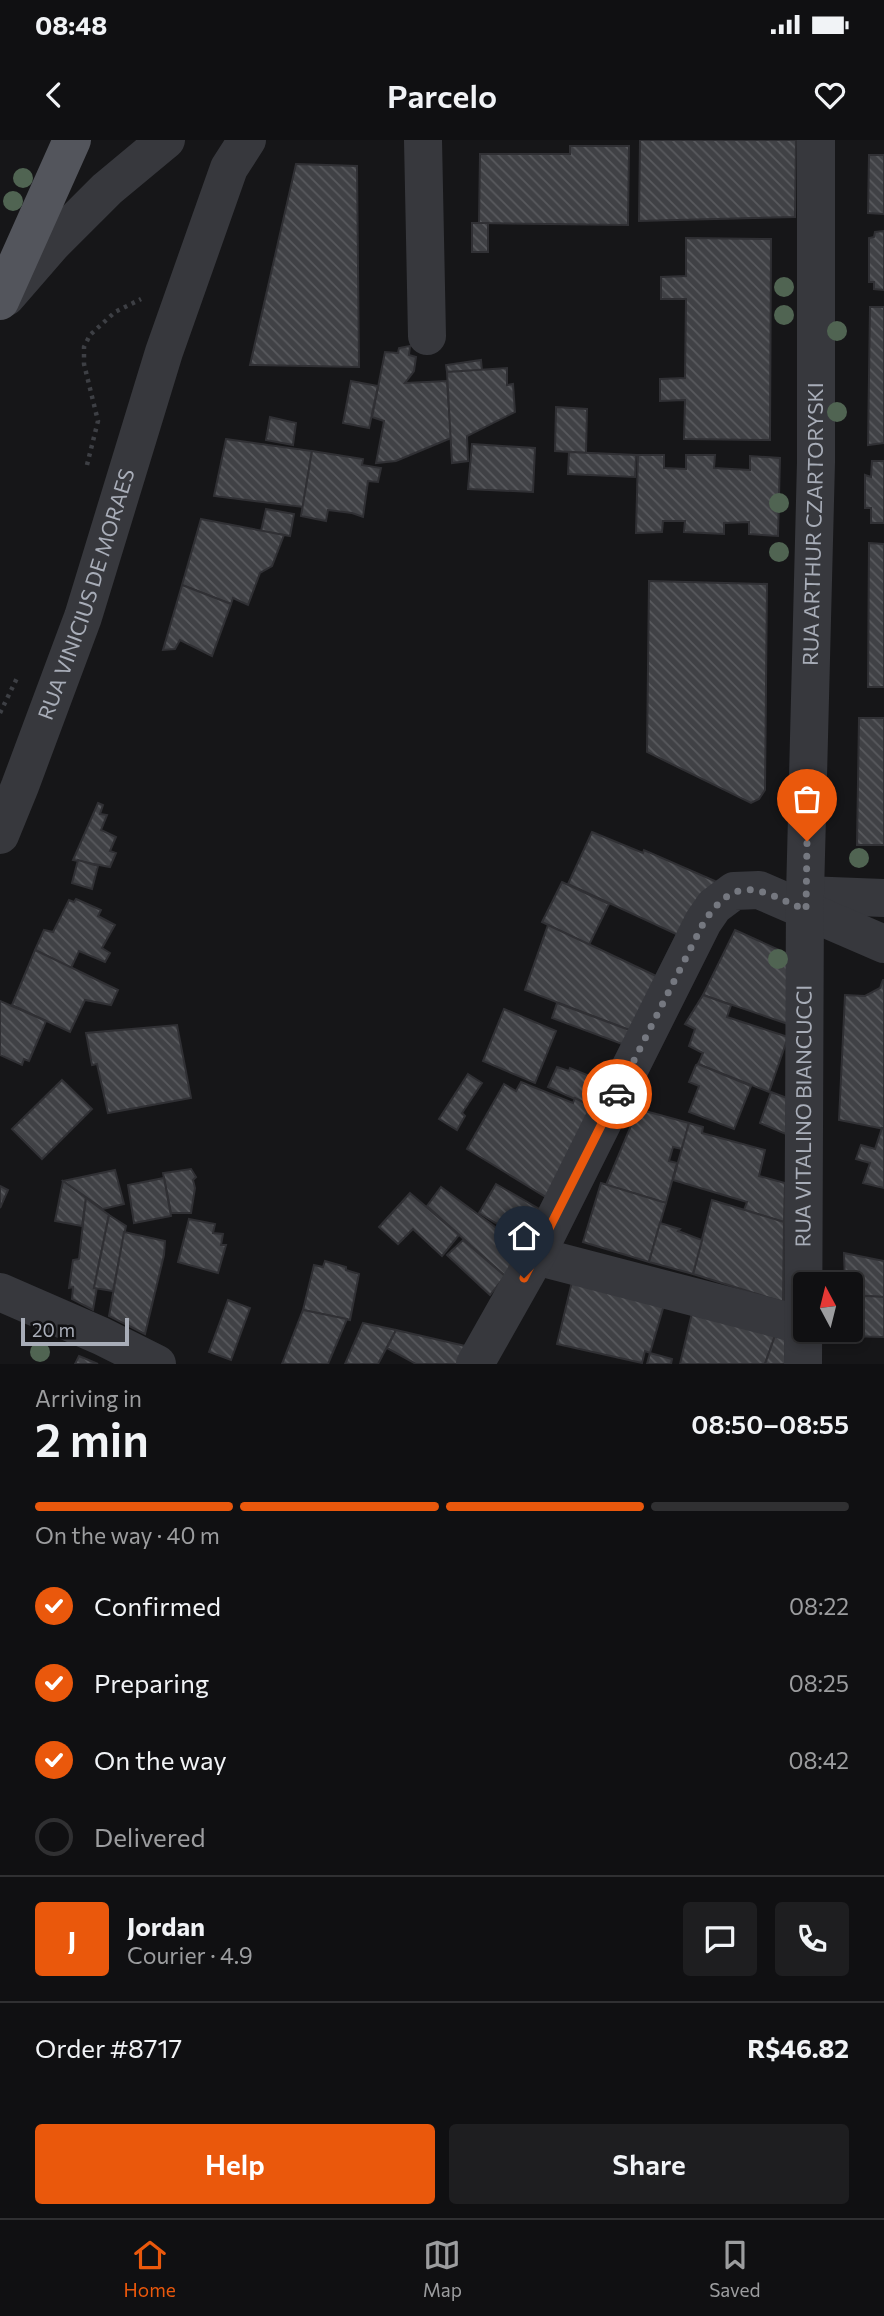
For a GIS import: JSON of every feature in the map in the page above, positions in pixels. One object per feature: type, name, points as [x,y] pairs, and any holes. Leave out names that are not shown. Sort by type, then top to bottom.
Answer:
[{"type":"main road","points":[[0,302],[72,140]]},
{"type":"street","points":[[0,302],[52,244],[107,189],[166,140]]},
{"type":"street","name":"RUA VINICIUS DE MORAES","points":[[0,835],[83,617],[164,352],[229,168],[247,140]]},
{"type":"street","points":[[423,140],[427,337]]},
{"type":"street","name":"RUA ARTHUR CZARTORYSKI","points":[[805,902],[816,462],[816,140]]},
{"type":"street","points":[[475,1364],[536,1256],[714,906],[734,891],[759,890],[805,902],[884,944]]},
{"type":"street","points":[[805,902],[884,898]]},
{"type":"street","name":"RUA VITALINO BIANCUCCI","points":[[802,1272],[805,902]]},
{"type":"street","points":[[536,1256],[793,1323]]},
{"type":"street","points":[[0,1292],[101,1336],[157,1364]]},
{"type":"street","name":"RUA VITALINO BIANCUCCI","points":[[802,1342],[803,1364]]},
{"type":"path","points":[[86,469],[98,421],[84,364],[84,347],[90,335],[115,312],[145,298],[184,296]]},
{"type":"path","points":[[0,713],[23,665]]},
{"type":"building","points":[[640,140],[796,140],[795,217],[639,221]]},
{"type":"building","points":[[570,146],[629,146],[628,225],[479,223],[480,154],[570,154]]},
{"type":"building","points":[[869,155],[884,155],[884,214],[868,213]]},
{"type":"building","points":[[296,164],[357,166],[359,367],[250,365]]},
{"type":"building","points":[[472,223],[488,223],[488,252],[472,252]]},
{"type":"building","points":[[884,231],[884,290],[874,289],[874,282],[869,282],[869,238],[874,237],[875,232]]},
{"type":"building","points":[[686,238],[771,239],[770,440],[684,439],[685,400],[660,401],[660,379],[685,378],[686,299],[661,299],[661,277],[686,276]]},
{"type":"building","points":[[870,307],[884,307],[884,443],[868,445]]},
{"type":"building","points":[[410,346],[409,355],[416,357],[414,371],[405,383],[447,381],[451,438],[396,461],[376,463],[384,421],[372,417],[385,352],[398,353],[399,348]]},
{"type":"building","points":[[481,360],[482,371],[447,372],[446,365]]},
{"type":"building","points":[[507,368],[507,385],[513,384],[515,412],[467,436],[468,461],[452,463],[447,372]]},
{"type":"building","points":[[351,381],[378,386],[369,428],[343,423]]},
{"type":"building","points":[[556,407],[587,409],[586,453],[555,451]]},
{"type":"building","points":[[270,417],[296,423],[293,445],[266,440]]},
{"type":"building","points":[[226,439],[312,451],[303,507],[214,496]]},
{"type":"building","points":[[472,444],[535,448],[533,492],[468,489]]},
{"type":"building","points":[[312,451],[363,459],[362,465],[381,468],[378,482],[368,481],[363,517],[328,510],[326,521],[301,516]]},
{"type":"building","points":[[569,452],[636,455],[635,477],[568,474]]},
{"type":"building","points":[[638,455],[664,455],[664,468],[686,469],[686,455],[715,455],[714,468],[750,470],[750,456],[780,458],[778,536],[749,534],[749,522],[724,523],[724,534],[684,532],[685,521],[663,521],[662,532],[636,533]]},
{"type":"building","points":[[872,461],[884,461],[884,523],[871,523],[871,508],[865,508],[865,475],[871,477]]},
{"type":"building","points":[[266,509],[294,514],[290,536],[261,531]]},
{"type":"building","points":[[201,519],[284,535],[272,566],[260,573],[248,605],[233,598],[231,604],[182,585]]},
{"type":"building","points":[[869,543],[884,544],[884,687],[868,687]]},
{"type":"building","points":[[649,581],[767,584],[765,790],[759,799],[751,803],[647,752]]},
{"type":"building","points":[[182,585],[231,604],[212,656],[180,640],[175,649],[163,650]]},
{"type":"building","points":[[859,718],[884,718],[884,845],[857,845]]},
{"type":"building","points":[[98,803],[103,805],[100,814],[107,815],[101,830],[116,837],[110,851],[116,853],[110,867],[73,860]]},
{"type":"building","points":[[592,832],[643,853],[644,850],[724,885],[691,941],[568,884]]},
{"type":"building","points":[[78,860],[98,866],[92,889],[72,883]]},
{"type":"building","points":[[562,882],[609,904],[589,945],[542,922]]},
{"type":"building","points":[[76,899],[101,910],[98,916],[115,925],[102,948],[110,953],[105,962],[79,951],[71,968],[35,950],[44,930],[53,932],[69,900],[74,902]]},
{"type":"building","points":[[548,925],[669,982],[640,1034],[525,990]]},
{"type":"building","points":[[735,930],[790,955],[788,1024],[703,995]]},
{"type":"building","points":[[35,950],[118,990],[111,1005],[85,1000],[70,1032],[12,1005]]},
{"type":"building","points":[[883,980],[884,1129],[839,1120],[845,995],[865,996],[880,988]]},
{"type":"building","points":[[703,995],[731,1005],[727,1017],[788,1037],[769,1092],[698,1064],[703,1053],[689,1046],[695,1029],[685,1024]]},
{"type":"building","points":[[0,1001],[46,1021],[29,1061],[24,1059],[22,1065],[0,1055]]},
{"type":"building","points":[[557,1003],[640,1034],[633,1048],[552,1018]]},
{"type":"building","points":[[504,1009],[556,1031],[535,1083],[483,1061]]},
{"type":"building","points":[[177,1025],[191,1098],[108,1113],[97,1064],[92,1065],[86,1033]]},
{"type":"building","points":[[698,1064],[751,1086],[734,1129],[689,1112],[699,1086],[689,1082]]},
{"type":"building","points":[[557,1067],[569,1071],[570,1068],[607,1083],[597,1109],[548,1087]]},
{"type":"building","points":[[468,1074],[482,1083],[462,1113],[465,1116],[457,1130],[439,1119]]},
{"type":"building","points":[[62,1080],[92,1109],[42,1159],[12,1129]]},
{"type":"building","points":[[521,1082],[573,1103],[575,1098],[597,1109],[554,1202],[467,1149],[504,1084],[516,1091]]},
{"type":"building","points":[[771,1092],[787,1098],[786,1134],[760,1123]]},
{"type":"building","points":[[638,1109],[689,1123],[682,1149],[673,1147],[669,1161],[677,1163],[666,1203],[606,1185]]},
{"type":"building","points":[[689,1123],[703,1127],[702,1133],[765,1150],[759,1176],[785,1183],[784,1222],[744,1210],[747,1202],[673,1180]]},
{"type":"building","points":[[882,1128],[884,1188],[863,1183],[870,1163],[856,1159],[861,1145],[875,1149]]},
{"type":"building","points":[[191,1169],[196,1177],[193,1180],[195,1188],[191,1213],[171,1213],[163,1173]]},
{"type":"building","points":[[115,1170],[124,1204],[103,1209],[63,1181]]},
{"type":"building","points":[[164,1178],[171,1216],[134,1223],[128,1185]]},
{"type":"building","points":[[63,1181],[86,1198],[82,1226],[55,1221]]},
{"type":"building","points":[[601,1183],[666,1203],[649,1262],[583,1242]]},
{"type":"building","points":[[496,1184],[543,1211],[526,1241],[479,1213]]},
{"type":"building","points":[[0,1186],[8,1190],[0,1208]]},
{"type":"building","points":[[441,1187],[522,1247],[505,1276],[427,1206]]},
{"type":"building","points":[[410,1193],[459,1235],[442,1256],[413,1229],[398,1244],[379,1227]]},
{"type":"building","points":[[86,1198],[109,1215],[94,1288],[97,1287],[93,1310],[72,1299],[73,1287],[69,1288],[73,1260],[79,1259]]},
{"type":"building","points":[[712,1200],[784,1222],[783,1302],[693,1274]]},
{"type":"building","points":[[109,1215],[126,1226],[113,1291],[94,1288]]},
{"type":"building","points":[[189,1219],[215,1224],[213,1233],[223,1234],[221,1245],[226,1245],[218,1273],[178,1262]]},
{"type":"building","points":[[660,1223],[702,1240],[693,1274],[649,1262]]},
{"type":"building","points":[[124,1232],[165,1241],[145,1334],[109,1316]]},
{"type":"building","points":[[463,1240],[505,1276],[490,1295],[447,1255]]},
{"type":"building","points":[[844,1253],[884,1261],[884,1297],[864,1296],[863,1272],[845,1272]]},
{"type":"building","points":[[325,1261],[359,1274],[350,1320],[303,1310],[314,1265],[323,1267]]},
{"type":"building","points":[[572,1282],[664,1305],[650,1353],[645,1351],[642,1363],[557,1344]]},
{"type":"building","points":[[863,1296],[884,1297],[884,1337],[863,1336]]},
{"type":"building","points":[[228,1300],[250,1308],[231,1360],[209,1352]]},
{"type":"building","points":[[303,1310],[347,1319],[328,1364],[282,1364]]},
{"type":"building","points":[[692,1313],[777,1330],[765,1364],[680,1364]]},
{"type":"building","points":[[363,1323],[396,1330],[378,1364],[345,1364]]},
{"type":"building","points":[[396,1330],[474,1348],[467,1364],[416,1364],[387,1348]]},
{"type":"building","points":[[777,1330],[785,1332],[785,1364],[765,1364]]},
{"type":"building","points":[[650,1353],[672,1359],[671,1364],[647,1364]]},
{"type":"building","points":[[79,1356],[98,1364],[75,1364]]},
{"type":"way so far","points":[[617,1094],[714,906],[734,891],[749,889],[759,890],[806,910],[807,841]]},
{"type":"route","points":[[524,1278],[617,1094]]}]
